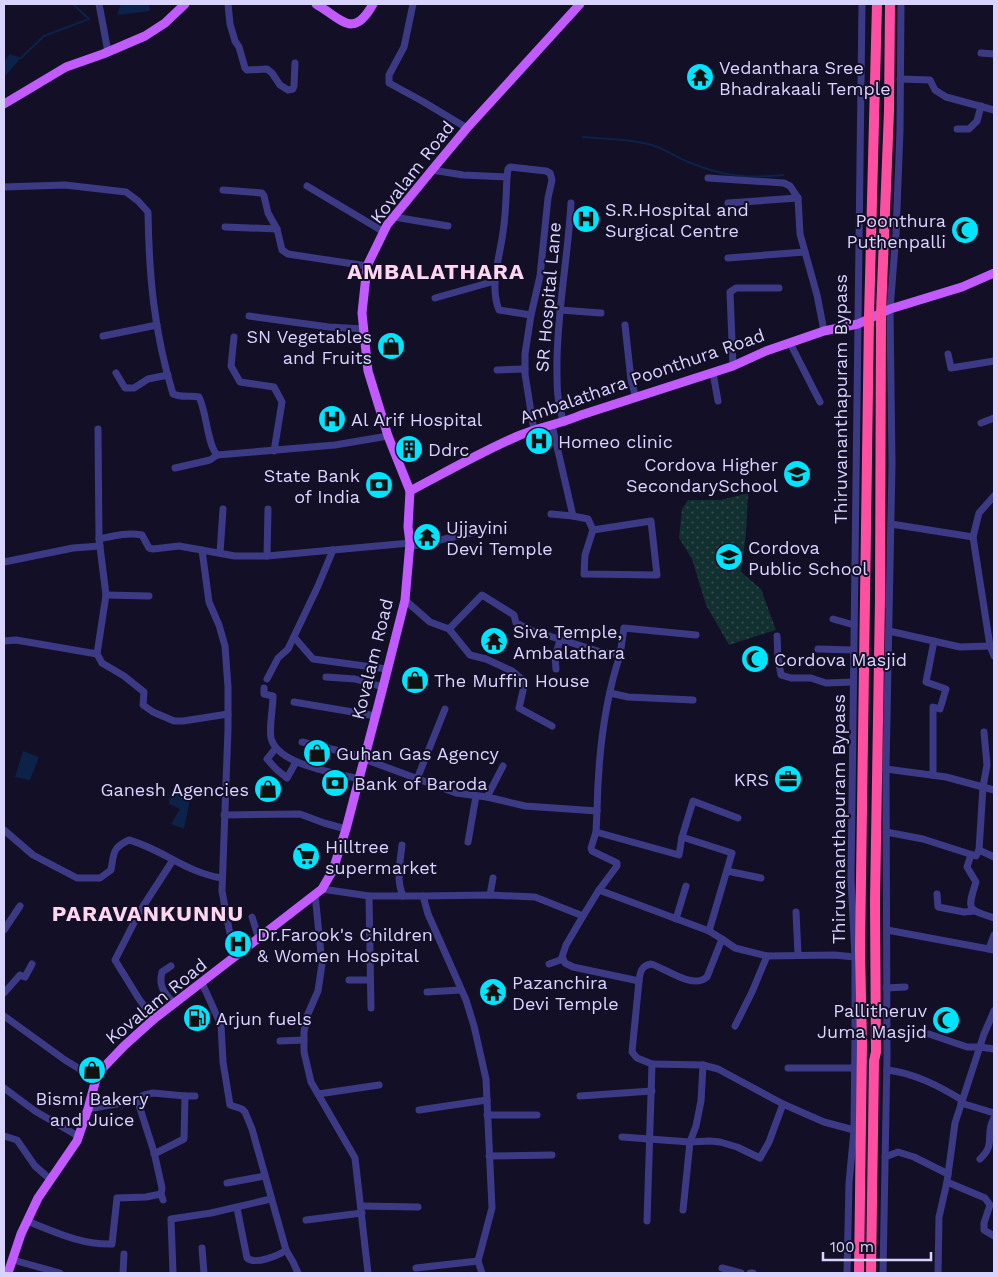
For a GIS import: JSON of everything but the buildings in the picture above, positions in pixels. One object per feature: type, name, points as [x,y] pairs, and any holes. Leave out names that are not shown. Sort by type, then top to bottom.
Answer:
[{"type":"highway","name":"Thiruvananthapuram Bypass","points":[[859,1273],[862,1052],[860,950],[877,4]]},
{"type":"highway","points":[[871,1273],[874,1061],[876,1052],[880,599],[890,4]]},
{"type":"main road","points":[[4,104],[66,67],[145,36],[165,23],[185,4]]},
{"type":"main road","points":[[316,4],[343,22],[350,24],[362,21],[373,4]]},
{"type":"main road","name":"Kovalam Road","points":[[7,1271],[38,1198],[78,1136],[96,1079],[102,1069],[154,1019],[202,984],[318,892],[333,870],[365,758],[405,600],[410,545],[408,527],[410,491],[388,436],[368,371],[362,313],[367,266],[384,232],[394,217],[467,128],[574,6]]},
{"type":"main road","name":"Ambalathara Poonthura Road","points":[[410,491],[520,435],[564,423],[581,415],[713,373],[790,342],[824,331],[858,324],[886,311],[962,288],[994,273]]},
{"type":"street","points":[[99,4],[108,52]]},
{"type":"street","points":[[228,4],[230,24],[247,70],[267,70],[272,73],[280,85],[288,90],[294,86],[295,63]]},
{"type":"street","points":[[413,4],[404,47],[389,75],[389,83],[422,100],[467,128]]},
{"type":"street","name":"Thiruvananthapuram Bypass","points":[[847,1273],[849,1183],[854,1130],[855,957],[851,879],[862,4]]},
{"type":"street","points":[[883,1273],[888,930],[886,769],[892,524],[886,311],[896,224],[900,130],[901,4]]},
{"type":"street","points":[[981,53],[994,54]]},
{"type":"street","points":[[900,79],[930,80],[935,90],[946,97],[994,110]]},
{"type":"street","points":[[958,129],[969,129],[977,121],[981,106]]},
{"type":"street","points":[[531,315],[499,310],[495,281],[504,231],[507,177],[510,167],[546,171],[552,176],[540,276],[525,354],[525,369],[534,431]]},
{"type":"street","points":[[432,170],[507,177]]},
{"type":"street","points":[[708,178],[784,183],[790,186],[798,198],[800,234],[817,295],[824,331]]},
{"type":"street","points":[[4,187],[86,186],[126,192],[148,212],[152,299],[173,394],[200,397],[213,450],[217,455]]},
{"type":"street","points":[[307,186],[384,232]]},
{"type":"street","points":[[223,190],[262,192],[268,213],[277,229],[282,250],[288,254],[367,266]]},
{"type":"street","points":[[728,203],[798,198]]},
{"type":"street","name":"SR Hospital Lane","points":[[564,423],[558,408],[556,390],[556,342],[569,236],[571,203]]},
{"type":"street","points":[[394,217],[448,226]]},
{"type":"street","points":[[225,227],[277,229]]},
{"type":"street","points":[[728,258],[805,252]]},
{"type":"street","points":[[435,298],[495,281]]},
{"type":"street","points":[[733,366],[730,292],[736,288],[780,288]]},
{"type":"street","points":[[560,310],[601,314]]},
{"type":"street","points":[[249,316],[364,330]]},
{"type":"street","points":[[103,336],[157,325]]},
{"type":"street","points":[[625,325],[631,380],[636,398]]},
{"type":"street","points":[[234,337],[231,366],[240,382],[274,387],[282,402],[274,451]]},
{"type":"street","points":[[790,342],[820,402]]},
{"type":"street","points":[[948,354],[951,368],[994,361]]},
{"type":"street","points":[[497,370],[525,369]]},
{"type":"street","points":[[116,373],[125,388],[134,388],[148,379],[168,375]]},
{"type":"street","points":[[713,373],[718,401]]},
{"type":"street","points":[[981,423],[994,418]]},
{"type":"street","points":[[552,425],[573,516]]},
{"type":"street","points":[[98,429],[99,542],[106,595],[97,654],[102,663],[124,676],[142,690],[144,694],[143,705],[153,712],[174,721],[228,714]]},
{"type":"street","points":[[175,468],[210,460],[217,455],[274,451],[362,441],[388,436]]},
{"type":"street","points":[[994,496],[979,513],[973,537],[990,646],[994,656]]},
{"type":"street","points":[[220,553],[223,509]]},
{"type":"street","points":[[267,556],[268,509]]},
{"type":"street","points":[[551,514],[588,519],[593,530],[585,555],[584,574],[657,575],[651,521],[593,530]]},
{"type":"street","points":[[892,524],[973,537]]},
{"type":"street","points":[[4,562],[99,542],[126,533],[142,535],[149,548],[153,549],[179,546],[235,556],[267,556],[410,545],[493,528]]},
{"type":"street","points":[[202,550],[209,602],[219,625],[225,646],[228,714],[222,891],[236,957]]},
{"type":"street","points":[[267,680],[278,658],[288,649],[333,550]]},
{"type":"street","points":[[106,595],[150,596]]},
{"type":"street","points":[[449,629],[482,595],[514,615],[518,625],[560,640],[620,656]]},
{"type":"street","points":[[405,600],[430,622],[449,629],[470,654],[512,671],[525,682],[520,708],[552,726]]},
{"type":"street","points":[[833,619],[854,625]]},
{"type":"street","points":[[639,981],[573,968],[565,963],[562,957],[566,945],[583,916],[617,866],[617,863],[592,852],[591,848],[596,832],[598,764],[603,726],[620,656],[624,628],[696,635]]},
{"type":"street","points":[[889,631],[960,647],[990,646]]},
{"type":"street","points":[[777,636],[781,675],[791,678],[812,678],[826,684],[853,682]]},
{"type":"street","points":[[294,637],[313,660],[387,669]]},
{"type":"street","points":[[4,641],[16,640],[97,654]]},
{"type":"street","points":[[556,669],[555,657],[560,640]]},
{"type":"street","points":[[933,775],[933,707],[940,709],[946,689],[926,682],[934,641]]},
{"type":"street","points":[[818,649],[853,650]]},
{"type":"street","points":[[326,677],[355,679],[383,687]]},
{"type":"street","points":[[264,688],[264,694],[273,696],[271,738],[276,748],[296,762],[359,779]]},
{"type":"street","points":[[610,693],[628,697],[692,700]]},
{"type":"street","points":[[294,702],[376,716]]},
{"type":"street","points":[[417,778],[445,708]]},
{"type":"street","points":[[886,832],[923,839],[976,856],[979,850],[983,787],[987,765],[984,732]]},
{"type":"street","points":[[302,742],[365,758],[456,793],[488,797],[524,806],[596,811]]},
{"type":"street","points":[[276,748],[267,759],[276,770],[287,778],[296,762]]},
{"type":"street","points":[[488,797],[503,766]]},
{"type":"street","points":[[886,769],[946,777],[994,790]]},
{"type":"street","points":[[468,842],[476,796]]},
{"type":"street","points":[[596,832],[679,855],[682,837],[693,801],[738,818]]},
{"type":"street","points":[[224,815],[300,814],[346,829]]},
{"type":"street","points":[[4,830],[33,855],[77,878],[100,878],[110,870],[114,850],[129,840],[140,843],[200,873],[222,878]]},
{"type":"street","points":[[682,837],[732,853],[709,931]]},
{"type":"street","points":[[402,846],[399,887],[403,896]]},
{"type":"street","points":[[979,850],[994,857]]},
{"type":"street","points":[[971,855],[967,867],[976,882],[970,902],[971,908],[975,912]]},
{"type":"street","points":[[154,1019],[115,960],[140,911],[173,860]]},
{"type":"street","points":[[727,871],[761,878]]},
{"type":"street","points":[[490,895],[493,878]]},
{"type":"street","points":[[676,919],[686,886]]},
{"type":"street","points":[[599,890],[709,931],[735,948],[767,956],[798,954],[855,957]]},
{"type":"street","points":[[368,1273],[355,1158],[312,1082],[304,1052],[307,1016],[318,991],[322,964],[318,892],[369,896],[490,895],[535,897],[583,916]]},
{"type":"street","points":[[937,894],[938,907],[975,912],[994,918]]},
{"type":"street","points":[[369,896],[371,1008]]},
{"type":"street","points":[[423,896],[428,914],[461,990],[474,1026],[486,1079],[492,1208],[478,1260],[482,1273]]},
{"type":"street","points":[[4,930],[20,906]]},
{"type":"street","points":[[796,912],[798,954]]},
{"type":"street","points":[[252,917],[259,939]]},
{"type":"street","points":[[888,930],[992,949],[994,935]]},
{"type":"street","points":[[722,938],[710,970],[703,980],[697,982],[651,964],[645,965],[640,971],[632,1052],[637,1058],[652,1064],[704,1065],[718,1069],[783,1104],[824,1122],[854,1130]]},
{"type":"street","points":[[735,1026],[767,956]]},
{"type":"street","points":[[549,964],[563,959]]},
{"type":"street","points":[[4,994],[20,975],[25,977],[32,964]]},
{"type":"street","points":[[171,966],[162,972],[161,987],[175,1004]]},
{"type":"street","points":[[349,980],[370,980]]},
{"type":"street","points":[[202,984],[213,1004],[221,1025],[223,1062],[230,1105],[245,1112],[252,1129],[286,1250],[294,1262],[298,1273]]},
{"type":"street","points":[[886,988],[905,987]]},
{"type":"street","points":[[427,992],[461,990]]},
{"type":"street","points":[[938,1273],[939,1217],[947,1182],[956,1123],[980,1047],[994,1011]]},
{"type":"street","points":[[4,1016],[51,1051],[96,1079]]},
{"type":"street","points":[[929,1034],[967,1048],[994,1049]]},
{"type":"street","points":[[280,1041],[304,1040]]},
{"type":"street","points":[[647,1220],[652,1064]]},
{"type":"street","points":[[683,1210],[690,1142],[696,1126],[701,1101],[704,1065]]},
{"type":"street","points":[[788,1068],[854,1068]]},
{"type":"street","points":[[887,1070],[910,1074],[944,1089],[962,1101],[994,1113]]},
{"type":"street","points":[[318,1094],[379,1085]]},
{"type":"street","points":[[4,1088],[35,1111],[78,1136]]},
{"type":"street","points":[[580,1096],[652,1091]]},
{"type":"street","points":[[88,1108],[133,1101],[153,1093],[195,1096]]},
{"type":"street","points":[[154,1154],[184,1139],[185,1096]]},
{"type":"street","points":[[28,1221],[56,1233],[82,1241],[112,1244],[117,1198],[162,1197],[162,1188],[154,1154],[138,1099]]},
{"type":"street","points":[[419,1110],[487,1100]]},
{"type":"street","points":[[622,1137],[690,1142],[720,1142],[737,1146],[760,1158],[769,1142],[783,1104]]},
{"type":"street","points":[[487,1115],[536,1115]]},
{"type":"street","points":[[980,1159],[988,1152],[991,1143],[989,1132],[994,1118]]},
{"type":"street","points":[[4,1136],[17,1140],[35,1166],[51,1180]]},
{"type":"street","points":[[885,1157],[898,1152],[906,1154],[948,1174]]},
{"type":"street","points":[[489,1156],[552,1155]]},
{"type":"street","points":[[227,1183],[265,1176]]},
{"type":"street","points":[[947,1182],[985,1198],[990,1205],[984,1223],[984,1230],[994,1236]]},
{"type":"street","points":[[174,1273],[171,1219],[237,1208],[271,1199]]},
{"type":"street","points":[[306,1220],[362,1210],[418,1207]]},
{"type":"street","points":[[237,1208],[247,1258],[250,1261],[271,1257],[286,1250]]},
{"type":"street","points":[[202,1248],[204,1273]]},
{"type":"street","points":[[123,1273],[124,1254]]},
{"type":"street","points":[[13,1260],[60,1273]]},
{"type":"street","points":[[416,1268],[478,1260]]},
{"type":"street","points":[[722,1268],[741,1273]]},
{"type":"green space","name":"Cordova Public School","points":[[748,493],[746,534],[741,572],[761,589],[776,630],[729,645],[706,605],[692,559],[679,538],[682,509],[688,500],[721,500]]},
{"type":"water","points":[[121,4],[149,4],[150,11],[117,15]]},
{"type":"water","points":[[10,54],[21,58],[4,77],[4,61]]},
{"type":"water","points":[[23,751],[39,757],[30,780],[15,777]]},
{"type":"water","points":[[170,792],[190,799],[184,829],[171,824],[180,809],[169,804]]},
{"type":"waterway","points":[[21,58],[44,36],[89,19],[73,4]]},
{"type":"waterway","points":[[583,137],[646,144],[699,166],[722,173],[757,177],[783,175]]},
{"type":"place","name":"Vedanthara Sree Bhadrakaali Temple","points":[[700,77]]},
{"type":"place","name":"S.R.Hospital and Surgical Centre","points":[[586,219]]},
{"type":"place","name":"Poonthura Puthenpalli","points":[[965,230]]},
{"type":"place","name":"SN Vegetables and Fruits","points":[[391,346]]},
{"type":"place","name":"Al Arif Hospital","points":[[332,419]]},
{"type":"place","name":"Homeo clinic","points":[[539,441]]},
{"type":"place","name":"Ddrc","points":[[409,449]]},
{"type":"place","name":"Cordova Higher SecondarySchool","points":[[797,474]]},
{"type":"place","name":"State Bank of India","points":[[379,485]]},
{"type":"place","name":"Ujjayini Devi Temple","points":[[427,537]]},
{"type":"place","name":"Cordova Public School","points":[[729,557]]},
{"type":"place","name":"Siva Temple, Ambalathara","points":[[494,641]]},
{"type":"place","name":"Cordova Masjid","points":[[755,659]]},
{"type":"place","name":"The Muffin House","points":[[415,680]]},
{"type":"place","name":"Guhan Gas Agency","points":[[317,753]]},
{"type":"place","name":"KRS","points":[[788,779]]},
{"type":"place","name":"Bank of Baroda","points":[[335,783]]},
{"type":"place","name":"Ganesh Agencies","points":[[268,789]]},
{"type":"place","name":"Hilltree supermarket","points":[[306,856]]},
{"type":"place","name":"Dr.Farook's Children & Women Hospital","points":[[238,944]]},
{"type":"place","name":"Pazanchira Devi Temple","points":[[493,992]]},
{"type":"place","name":"Arjun fuels","points":[[197,1018]]},
{"type":"place","name":"Pallitheruv Juma Masjid","points":[[946,1020]]},
{"type":"place","name":"Bismi Bakery and Juice","points":[[92,1070]]},
{"type":"district","name":"AMBALATHARA","points":[[436,271]]},
{"type":"district","name":"PARAVANKUNNU","points":[[148,913]]}]
